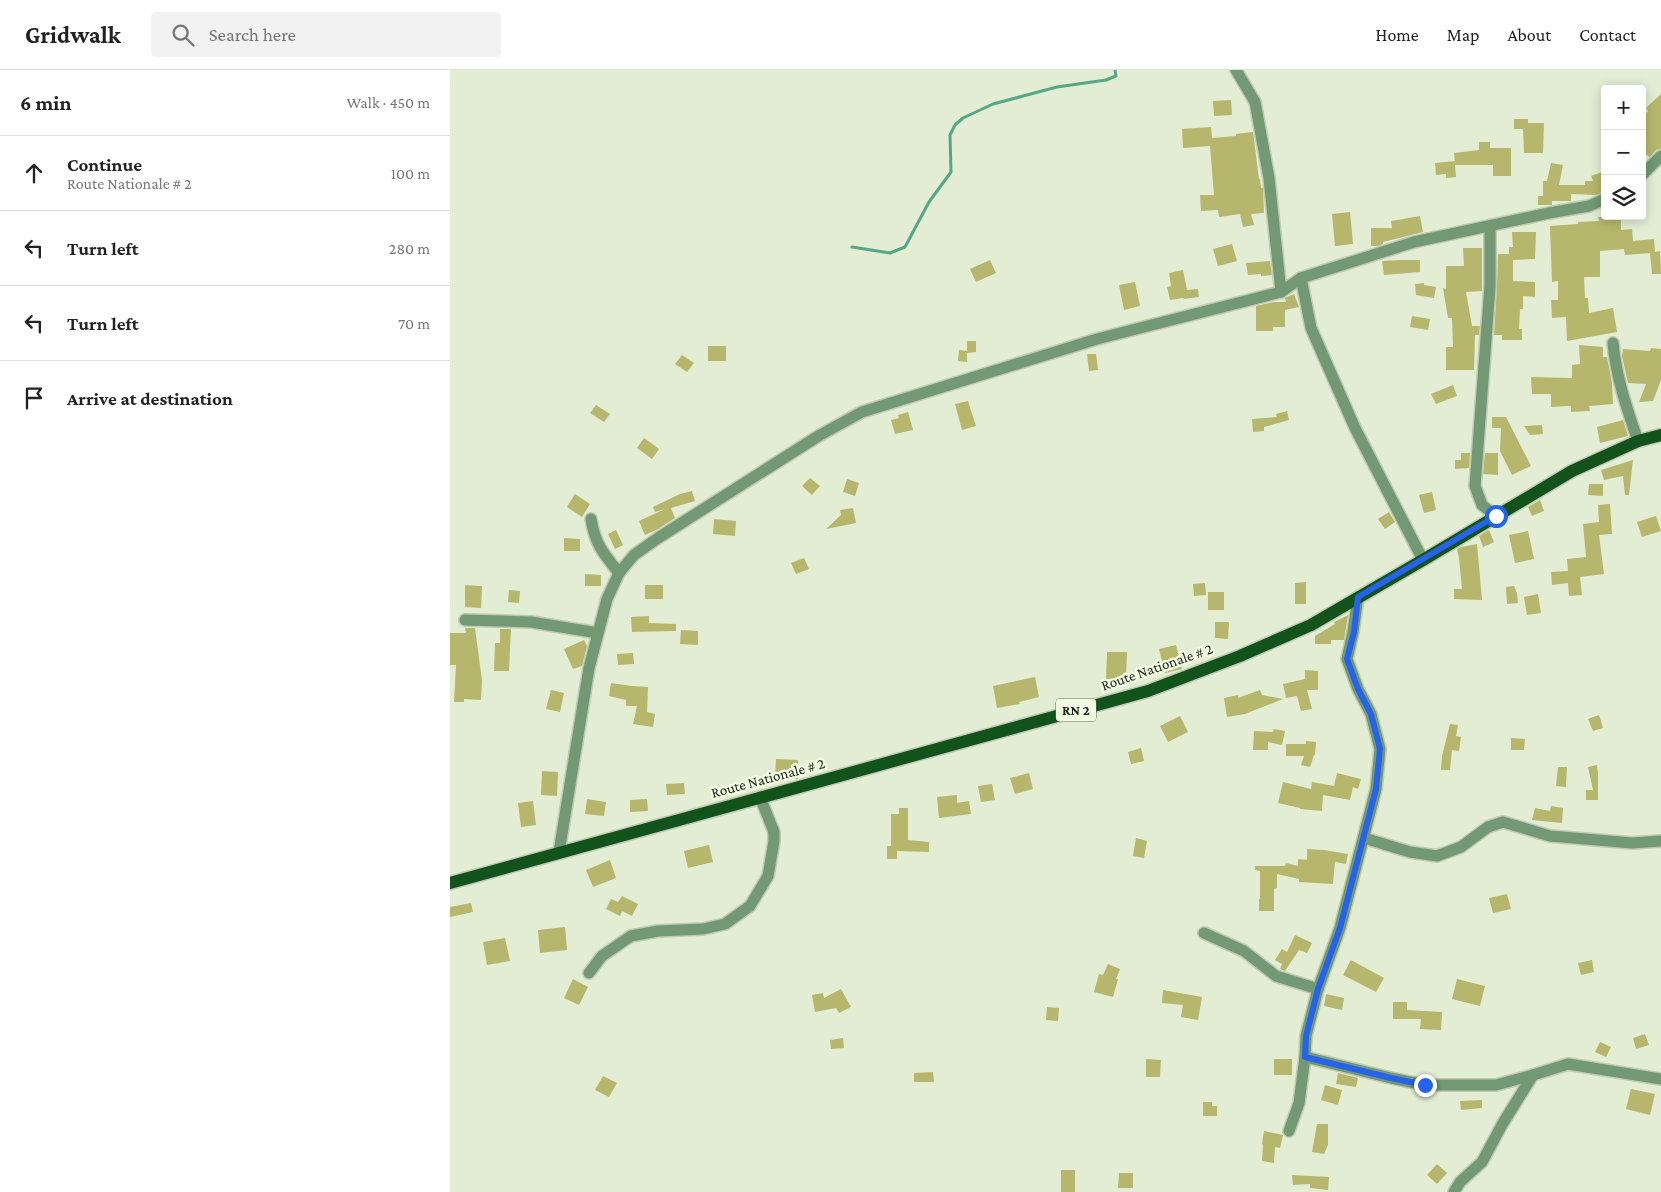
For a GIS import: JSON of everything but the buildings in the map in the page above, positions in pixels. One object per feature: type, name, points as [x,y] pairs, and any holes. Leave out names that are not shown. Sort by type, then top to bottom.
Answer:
[{"type":"main road","name":"Route Nationale # 2","points":[[450,883],[1148,691],[1240,656],[1311,625],[1572,471],[1638,441],[1661,435]]},
{"type":"street","points":[[1236,70],[1255,102],[1270,178],[1281,292]]},
{"type":"street","points":[[1646,171],[1661,156]]},
{"type":"street","points":[[559,852],[589,668],[607,600],[619,573],[634,555],[658,538],[820,435],[862,412],[1097,339],[1281,292],[1301,278],[1414,242],[1589,206],[1601,201]]},
{"type":"street","points":[[1490,226],[1490,286],[1476,486],[1482,505],[1496,516]]},
{"type":"street","points":[[1301,278],[1312,328],[1356,428],[1423,560]]},
{"type":"street","points":[[1613,343],[1614,360],[1622,392],[1638,441]]},
{"type":"street","points":[[591,519],[593,534],[599,548],[619,573]]},
{"type":"street","points":[[1289,1131],[1299,1103],[1306,1036],[1318,989],[1340,928],[1376,789],[1380,749],[1371,714],[1358,689],[1347,659],[1354,632],[1358,597]]},
{"type":"street","points":[[465,620],[531,622],[598,633]]},
{"type":"street","points":[[589,973],[602,956],[631,936],[658,931],[703,930],[725,924],[750,906],[768,876],[774,841],[774,832],[760,797]]},
{"type":"street","points":[[1364,838],[1410,852],[1437,856],[1461,848],[1488,827],[1503,822],[1550,836],[1632,843],[1661,841]]},
{"type":"street","points":[[1204,933],[1244,950],[1276,976],[1318,989]]},
{"type":"street","points":[[1305,1057],[1425,1085],[1496,1085],[1568,1064],[1661,1078]]},
{"type":"street","points":[[1454,1192],[1460,1182],[1482,1162],[1502,1123],[1533,1075]]},
{"type":"waterway","points":[[852,247],[890,253],[905,247],[929,202],[951,172],[950,135],[955,125],[963,118],[993,104],[1057,87],[1106,80],[1116,76],[1115,70]]},
{"type":"route","points":[[1425,1085],[1305,1057],[1306,1036],[1318,989],[1340,928],[1376,789],[1380,749],[1371,714],[1358,689],[1347,659],[1354,632],[1358,597],[1496,516]]}]
